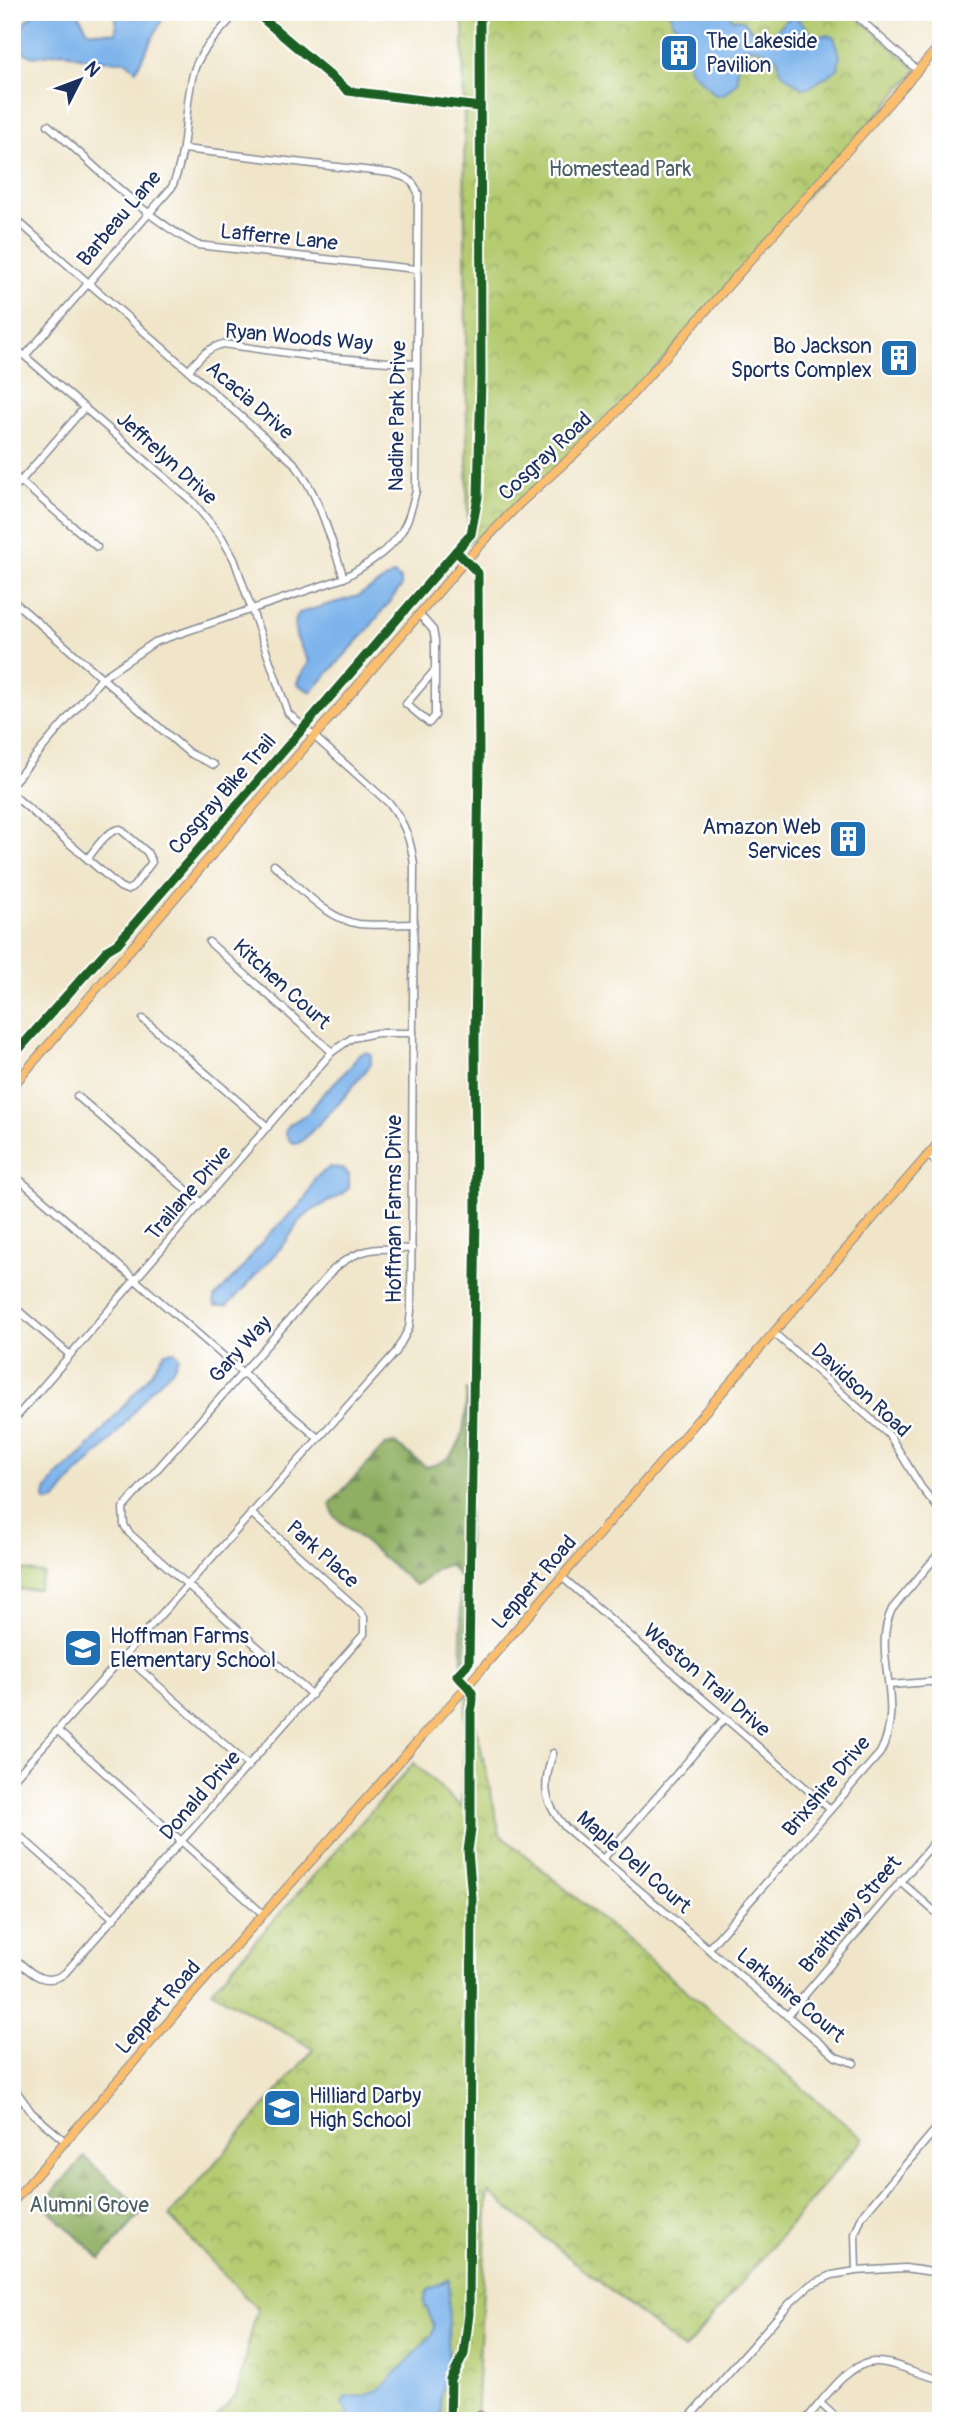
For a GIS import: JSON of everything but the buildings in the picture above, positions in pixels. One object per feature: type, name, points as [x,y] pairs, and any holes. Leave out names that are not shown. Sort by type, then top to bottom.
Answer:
[{"type":"main road","name":"Cosgray Road","points":[[12,1087],[498,525],[600,431],[941,44]]},
{"type":"main road","name":"Leppert Road","points":[[12,2203],[263,1914],[467,1686],[941,1140]]},
{"type":"street","name":"Barbeau Lane","points":[[25,356],[172,187],[181,167],[193,73],[204,51],[237,12]]},
{"type":"street","points":[[852,12],[917,70]]},
{"type":"street","name":"Lafferre Lane","points":[[48,125],[148,212],[176,234],[197,245],[416,269]]},
{"type":"street","name":"Nadine Park Drive","points":[[12,784],[102,678],[155,642],[344,578],[392,544],[406,524],[416,491],[418,193],[414,183],[408,177],[390,173],[184,149]]},
{"type":"street","name":"Acacia Drive","points":[[12,216],[285,454],[302,473],[321,510],[344,578]]},
{"type":"street","name":"Ryan Woods Way","points":[[189,370],[205,352],[213,346],[223,344],[308,356],[415,365]]},
{"type":"street","name":"Jeffrelyn Drive","points":[[12,345],[192,501],[208,518],[234,559],[288,713],[314,737]]},
{"type":"street","points":[[12,491],[85,407]]},
{"type":"street","points":[[12,474],[96,547]]},
{"type":"street","points":[[12,600],[189,753],[214,765]]},
{"type":"street","points":[[419,614],[433,630],[435,640],[435,670],[435,716],[429,723],[406,704],[435,670]]},
{"type":"street","name":"Hoffman Farms Drive","points":[[12,1781],[396,1352],[409,1328],[414,924],[414,866],[411,844],[404,823],[391,805],[314,737]]},
{"type":"street","points":[[12,794],[120,887],[127,890],[133,887],[152,862],[147,852],[120,829],[109,834],[88,859]]},
{"type":"street","points":[[274,865],[341,919],[359,924],[414,924]]},
{"type":"street","name":"Kitchen Court","points":[[209,942],[332,1052]]},
{"type":"street","points":[[143,1019],[268,1127]]},
{"type":"street","name":"Trailane Drive","points":[[12,1420],[332,1052],[352,1038],[377,1033],[413,1033]]},
{"type":"street","points":[[77,1096],[202,1203]]},
{"type":"street","points":[[928,1155],[941,1166]]},
{"type":"street","points":[[12,1173],[318,1438]]},
{"type":"street","name":"Gary Way","points":[[187,1584],[129,1533],[122,1517],[128,1500],[346,1259],[362,1251],[412,1249]]},
{"type":"street","points":[[12,1306],[70,1355]]},
{"type":"street","name":"Davidson Road","points":[[774,1333],[890,1436],[921,1487],[941,1512]]},
{"type":"street","name":"Park Place","points":[[251,1513],[358,1609],[366,1626]]},
{"type":"street","name":"Brixshire Drive","points":[[708,1949],[880,1753],[888,1738],[892,1713],[885,1643],[888,1617],[941,1551]]},
{"type":"street","name":"Weston Trail Drive","points":[[562,1577],[830,1809]]},
{"type":"street","points":[[187,1584],[312,1695]]},
{"type":"street","name":"Donald Drive","points":[[12,1956],[42,1979],[52,1980],[65,1972],[360,1641],[366,1626]]},
{"type":"street","points":[[125,1656],[249,1766]]},
{"type":"street","points":[[890,1685],[941,1681]]},
{"type":"street","points":[[603,1859],[725,1718]]},
{"type":"street","points":[[58,1731],[263,1914]]},
{"type":"street","name":"Maple Dell Court","points":[[552,1754],[545,1778],[547,1799],[552,1811],[566,1828],[708,1949]]},
{"type":"street","points":[[12,1829],[114,1919]]},
{"type":"street","name":"Braithway Street","points":[[787,2016],[941,1834]]},
{"type":"street","points":[[900,1881],[941,1917]]},
{"type":"street","name":"Larkshire Court","points":[[708,1949],[836,2057],[854,2063]]},
{"type":"street","points":[[12,2085],[32,2113],[66,2142]]},
{"type":"street","points":[[856,2271],[855,2234],[862,2216],[939,2128]]},
{"type":"street","points":[[686,2421],[790,2303],[810,2285],[832,2275],[856,2271],[905,2269],[933,2272],[941,2276]]},
{"type":"street","points":[[805,2421],[857,2366],[875,2361],[941,2379]]},
{"type":"street","points":[[820,2403],[840,2421]]},
{"type":"green space","name":"Homestead Park","points":[[465,12],[852,12],[917,70],[600,431],[490,532],[468,542],[463,24]]},
{"type":"green space","points":[[467,1389],[469,1443],[466,1671],[462,1666],[460,1579],[454,1569],[447,1565],[441,1567],[415,1585],[334,1516],[330,1504],[385,1445],[395,1443],[426,1467],[440,1463],[450,1456],[457,1448],[464,1427]]},
{"type":"green space","points":[[23,1570],[44,1574],[38,1589],[12,1590],[12,1573]]},
{"type":"green space","points":[[467,1686],[500,1834],[863,2139],[684,2350],[488,2192],[476,2421],[212,2421],[236,2396],[257,2309],[169,2216],[314,2049],[211,1991],[414,1763],[461,1807]]},
{"type":"green space","name":"Alumni Grove","points":[[84,2157],[144,2210],[101,2259],[42,2204]]},
{"type":"water","points":[[37,12],[77,12],[88,31],[116,33],[116,12],[166,12],[136,70],[125,61],[90,60],[63,52],[33,57],[22,51],[15,38],[27,20]]},
{"type":"water","points":[[671,12],[727,12],[733,19],[743,20],[759,38],[769,39],[785,21],[795,17],[816,37],[834,37],[840,56],[838,69],[810,87],[802,88],[783,73],[778,59],[761,50],[742,48],[736,56],[738,81],[723,95],[716,95],[689,69],[684,41],[686,36],[683,30],[672,22]]},
{"type":"water","points":[[394,574],[401,580],[401,587],[365,633],[311,692],[297,684],[309,662],[295,632],[299,613],[358,596]]},
{"type":"water","points":[[366,1052],[371,1055],[371,1064],[340,1102],[301,1142],[296,1144],[290,1141],[285,1132],[289,1125],[308,1113],[358,1055]]},
{"type":"water","points":[[330,1167],[342,1168],[349,1175],[349,1188],[311,1211],[233,1300],[226,1306],[215,1306],[214,1298],[267,1236],[299,1206],[314,1179]]},
{"type":"water","points":[[175,1351],[179,1357],[172,1370],[151,1390],[108,1444],[71,1480],[56,1500],[44,1500],[47,1489],[57,1476],[85,1451],[151,1374],[165,1352]]},
{"type":"water","points":[[449,2279],[448,2362],[440,2397],[442,2421],[353,2421],[342,2404],[346,2397],[365,2396],[382,2388],[432,2335],[434,2325],[424,2303],[427,2291]]},
{"type":"cycle path","points":[[255,12],[348,91],[480,107]]},
{"type":"cycle path","points":[[450,2421],[451,2380],[464,2354],[469,2314],[472,1898],[468,1851],[471,1829],[473,1698],[471,1690],[457,1675],[469,1662],[476,1212],[478,573],[456,551],[471,534],[478,497],[481,378],[480,12]]},
{"type":"cycle path","name":"Cosgray Bike Trail","points":[[12,1057],[107,950],[117,944],[456,551]]},
{"type":"place","name":"The Lakeside Pavilion","points":[[679,53]]},
{"type":"place","name":"Bo Jackson Sports Complex","points":[[899,358]]},
{"type":"place","name":"Amazon Web Services","points":[[848,839]]},
{"type":"place","name":"Hoffman Farms Elementary School","points":[[83,1648]]},
{"type":"place","name":"Hilliard Darby High School","points":[[282,2108]]}]
